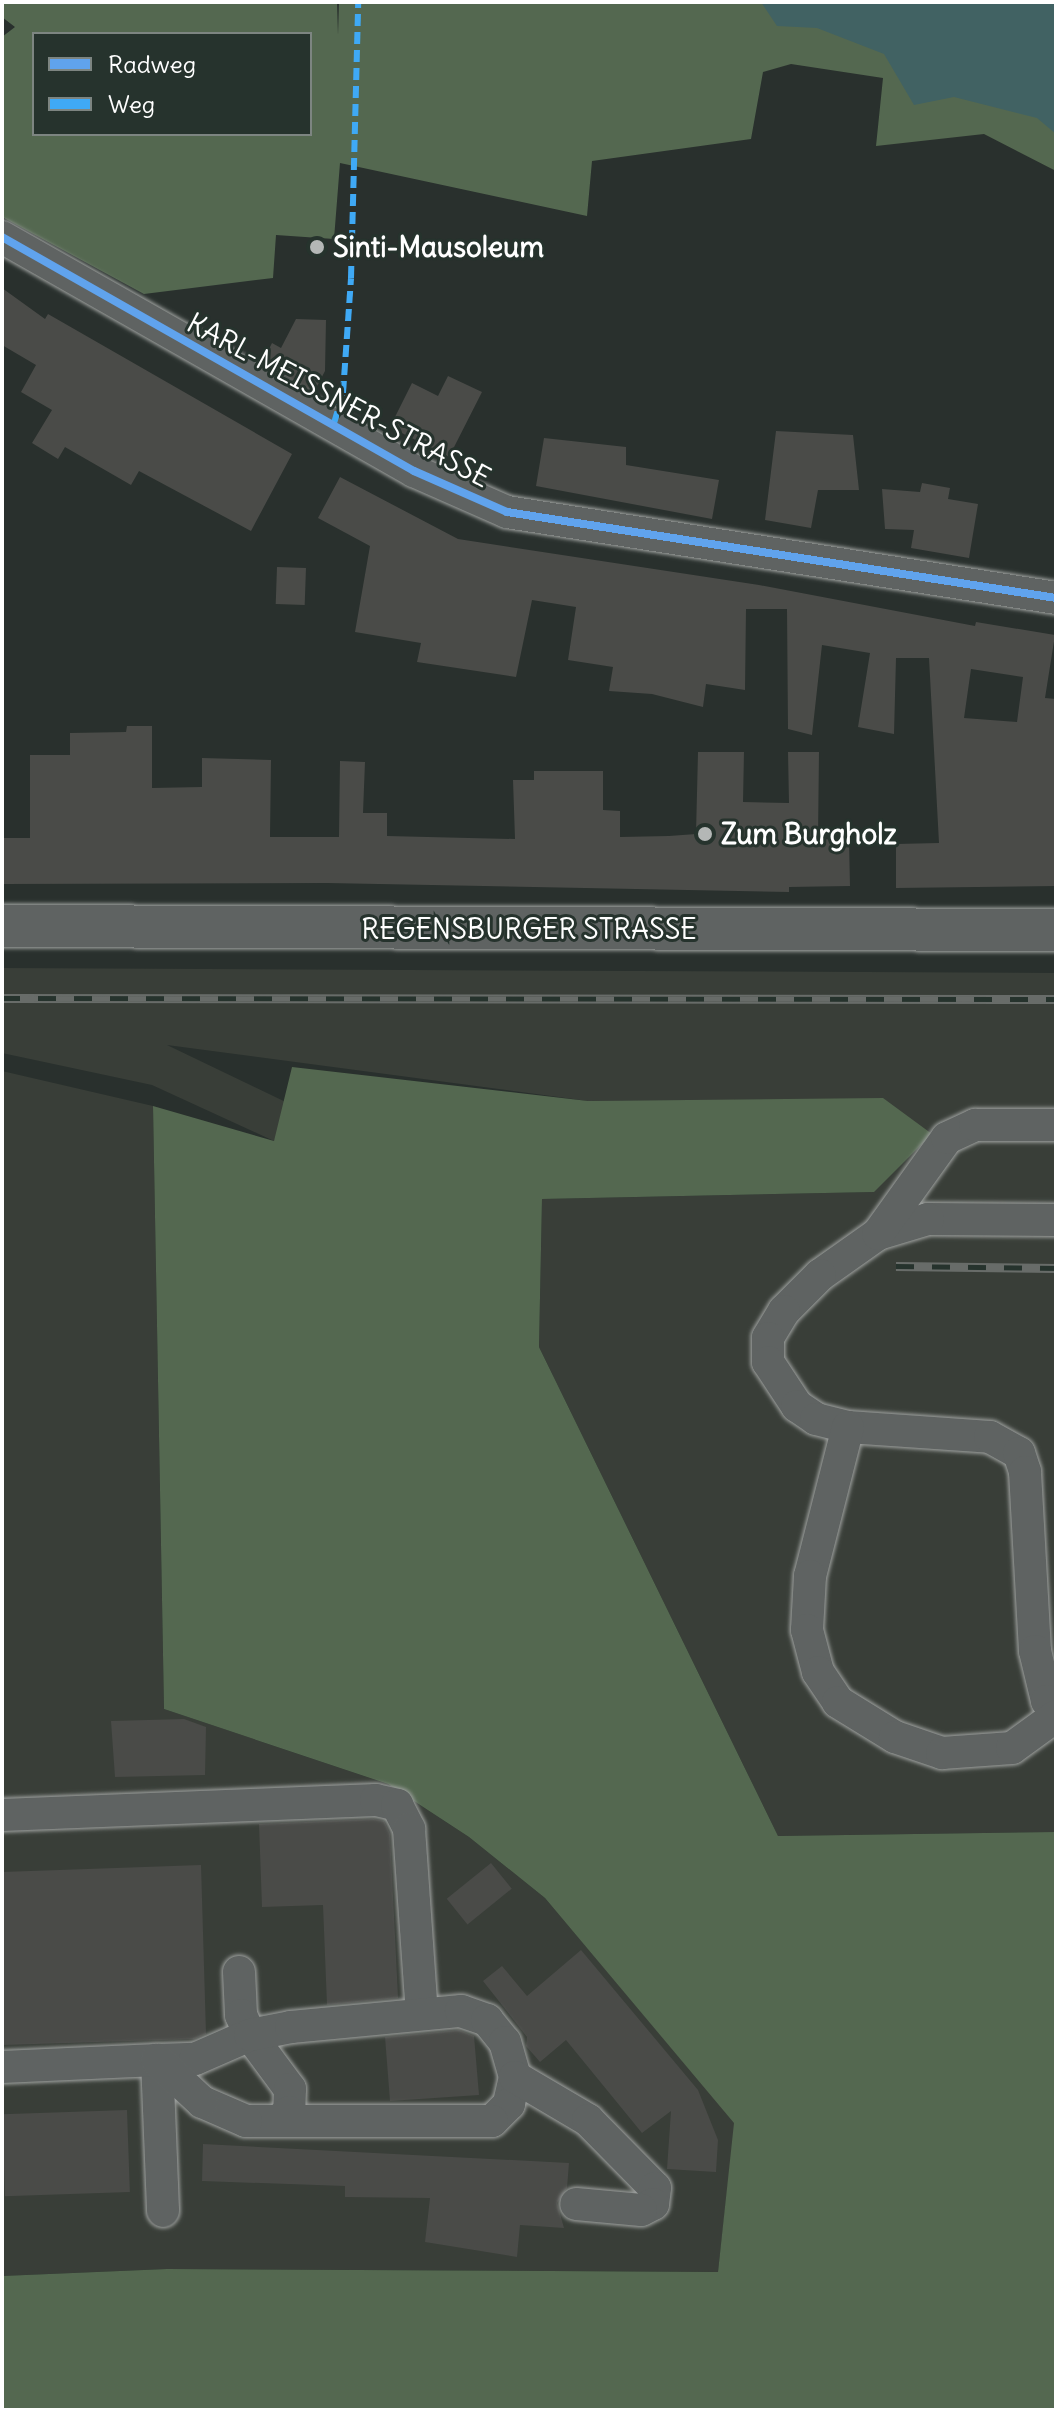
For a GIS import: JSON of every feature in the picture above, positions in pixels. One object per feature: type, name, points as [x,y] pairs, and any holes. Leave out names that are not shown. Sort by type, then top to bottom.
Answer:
[{"type":"main road","name":"REGENSBURGER STRASSE","points":[[2,926],[1056,930]]},
{"type":"street","name":"KARL-MEISSNER-STRASSE","points":[[2,237],[414,471],[507,512],[1056,598]]},
{"type":"street","points":[[878,1234],[947,1138],[975,1125],[1056,1125]]},
{"type":"street","points":[[1056,1220],[928,1219],[878,1234],[820,1275],[784,1311],[768,1338],[768,1362],[797,1406],[816,1419],[848,1427],[990,1437],[1019,1453],[1025,1472],[1044,1615],[1039,1679],[1056,1709]]},
{"type":"street","points":[[848,1427],[810,1576],[807,1630],[818,1672],[838,1702],[895,1737],[942,1753],[1012,1748],[1056,1716]]},
{"type":"street","points":[[2,1815],[376,1800],[397,1805],[409,1829],[422,2014]]},
{"type":"street","points":[[239,1972],[241,2015],[250,2035],[290,2089],[289,2112],[278,2121]]},
{"type":"street","points":[[2,2067],[157,2060],[195,2059],[250,2035],[461,2011],[487,2020],[505,2042],[515,2077],[509,2104],[492,2121],[246,2121],[202,2102],[157,2060]]},
{"type":"street","points":[[157,2060],[163,2211]]},
{"type":"street","points":[[515,2077],[588,2120],[655,2188],[653,2204],[641,2210],[576,2204]]},
{"type":"shaded area","points":[[2,968],[1056,973],[1056,1832],[778,1836],[539,1347],[542,1199],[873,1192],[881,1099],[588,1101],[167,1045],[294,1106],[274,1141],[152,1085],[2,1053]]},
{"type":"shaded area","points":[[2,1071],[153,1106],[164,1709],[388,1784],[469,1837],[545,1898],[735,2123],[718,2272],[167,2269],[2,2276]]},
{"type":"green space","points":[[2,2],[337,2],[338,35],[339,2],[1056,2],[1056,171],[984,134],[876,146],[883,78],[791,64],[763,72],[751,139],[592,161],[587,216],[340,163],[334,239],[276,235],[273,278],[144,294],[2,217],[2,37],[15,27],[2,17]]},
{"type":"green space","points":[[292,1067],[588,1101],[883,1098],[932,1134],[874,1192],[542,1199],[539,1347],[778,1836],[1056,1832],[1056,2410],[2,2410],[2,2276],[167,2269],[718,2272],[734,2123],[545,1898],[469,1837],[388,1784],[164,1709],[153,1106],[274,1141]]},
{"type":"water","points":[[761,2],[1056,2],[1056,134],[1037,118],[954,97],[914,105],[884,54],[817,28],[777,26]]},
{"type":"building","points":[[2,288],[45,319],[48,314],[292,454],[251,531],[139,471],[131,485],[65,447],[58,459],[32,443],[52,410],[21,392],[36,365],[2,345]]},
{"type":"building","points":[[296,319],[326,320],[325,371],[314,392],[262,363],[272,343],[281,348]]},
{"type":"building","points":[[448,376],[482,392],[449,457],[390,427],[412,383],[438,396]]},
{"type":"building","points":[[776,431],[853,435],[859,490],[818,490],[811,528],[765,520]]},
{"type":"building","points":[[544,438],[626,447],[626,465],[719,480],[712,519],[536,486]]},
{"type":"building","points":[[340,477],[458,539],[759,585],[975,626],[976,622],[1055,635],[1045,698],[1056,699],[1056,886],[896,888],[896,844],[939,843],[929,658],[896,658],[894,734],[858,727],[870,653],[822,645],[812,735],[788,729],[787,609],[746,609],[745,690],[706,684],[703,707],[652,694],[609,691],[613,667],[568,660],[576,607],[532,600],[516,677],[417,662],[421,643],[355,632],[370,546],[318,518]],"holes":[[[971,669],[1023,677],[1017,722],[964,718]]]},
{"type":"building","points":[[922,483],[950,488],[948,499],[978,504],[969,558],[911,548],[914,530],[885,529],[882,489],[920,492]]},
{"type":"building","points":[[277,567],[306,568],[305,605],[276,604]]},
{"type":"building","points":[[127,726],[152,726],[152,788],[202,787],[202,758],[271,760],[270,837],[339,837],[340,761],[365,762],[363,813],[387,813],[387,836],[515,839],[513,780],[534,780],[534,771],[603,771],[603,810],[620,811],[620,837],[669,836],[696,834],[698,752],[744,752],[743,802],[789,803],[788,752],[819,752],[818,839],[849,840],[850,886],[789,887],[789,892],[327,883],[2,884],[2,838],[30,838],[30,755],[70,755],[70,733],[126,732]]},
{"type":"building","points":[[184,1719],[206,1727],[205,1775],[115,1777],[111,1721]]},
{"type":"building","points":[[384,1821],[390,1834],[398,1998],[327,2005],[323,1905],[262,1907],[259,1824]]},
{"type":"building","points":[[491,1863],[512,1889],[467,1925],[447,1899]]},
{"type":"building","points":[[201,1865],[206,2034],[194,2039],[2,2045],[2,1872]]},
{"type":"building","points":[[581,1950],[698,2090],[718,2140],[716,2172],[667,2169],[671,2111],[642,2133],[566,2040],[540,2062],[526,2046],[527,2037],[483,1981],[502,1966],[527,1996]]},
{"type":"building","points":[[459,2030],[474,2036],[479,2095],[390,2101],[385,2037]]},
{"type":"building","points":[[127,2110],[130,2192],[5,2196],[2,2114]]},
{"type":"building","points":[[203,2144],[569,2163],[567,2188],[557,2203],[564,2228],[520,2225],[517,2257],[425,2242],[430,2198],[345,2197],[345,2186],[202,2181]]},
{"type":"railway","points":[[2,998],[1056,999]]},
{"type":"railway","points":[[896,1266],[1056,1268]]},
{"type":"marked path","points":[[334,423],[343,393],[351,278],[358,2]]},
{"type":"cycle path","points":[[2,237],[414,471],[507,512],[1056,598]]},
{"type":"place","name":"Sinti-Mausoleum","points":[[317,247]]},
{"type":"place","name":"Zum Burgholz","points":[[705,834]]}]
